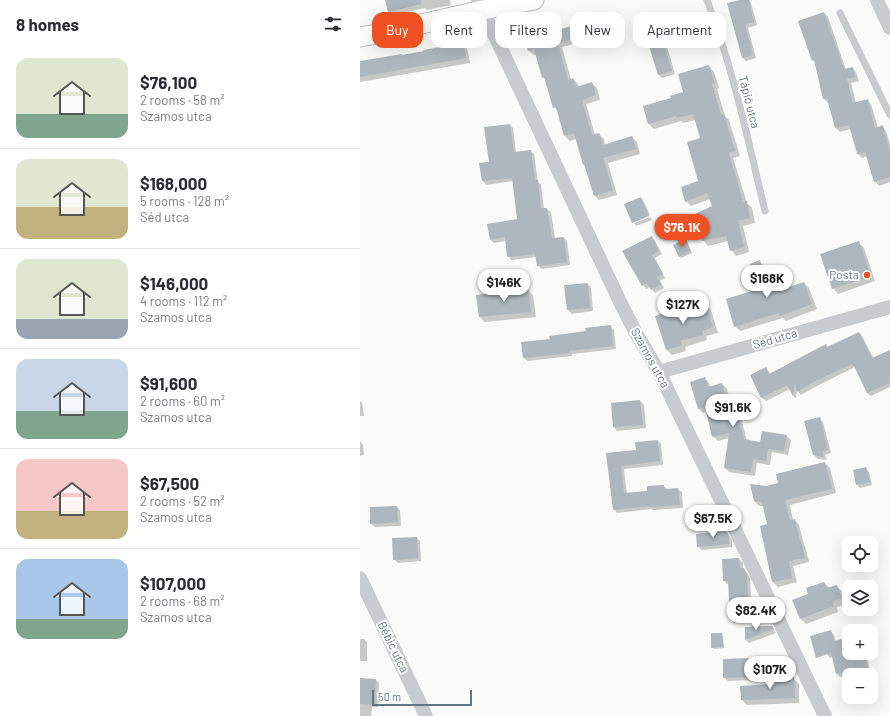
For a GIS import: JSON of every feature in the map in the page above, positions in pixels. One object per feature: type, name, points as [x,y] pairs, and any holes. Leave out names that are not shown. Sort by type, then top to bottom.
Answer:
[{"type":"street","points":[[360,37],[377,34],[481,5],[534,0]]},
{"type":"street","points":[[877,0],[890,28]]},
{"type":"street","name":"Szamos utca","points":[[481,5],[621,304],[659,372],[825,716]]},
{"type":"street","name":"Séd utca","points":[[659,372],[890,307]]},
{"type":"street","name":"Bébic utca","points":[[360,578],[426,716]]},
{"type":"lane","name":"Tápió utca","points":[[707,0],[718,28],[735,89],[765,211]]},
{"type":"lane","points":[[840,13],[890,115]]},
{"type":"building","points":[[385,0],[420,0],[421,4],[388,12]]},
{"type":"building","points":[[740,0],[749,0],[754,22],[745,24],[753,55],[742,58],[727,3]]},
{"type":"building","points":[[824,12],[844,69],[853,67],[855,77],[847,79],[853,103],[868,99],[875,128],[883,125],[890,153],[890,177],[874,182],[865,152],[857,154],[849,125],[835,128],[827,98],[823,99],[814,60],[812,61],[798,21]]},
{"type":"building","points":[[570,26],[570,39],[562,42],[562,29]]},
{"type":"building","points":[[434,48],[464,48],[466,58],[360,77],[360,61],[424,51],[423,50]]},
{"type":"building","points":[[527,48],[559,48],[568,80],[573,78],[576,87],[592,82],[596,95],[582,100],[592,135],[599,133],[603,145],[632,136],[636,149],[603,158],[613,190],[594,196],[574,133],[564,136],[556,107],[553,108],[544,77],[542,78],[534,49],[528,51]]},
{"type":"building","points":[[650,48],[665,48],[672,71],[658,75]]},
{"type":"building","points":[[709,65],[715,83],[712,84],[721,115],[724,114],[735,151],[729,153],[743,202],[747,201],[750,218],[738,221],[744,247],[730,251],[726,236],[702,241],[695,214],[712,206],[707,193],[685,202],[681,187],[698,181],[687,142],[700,138],[693,114],[677,118],[676,116],[648,124],[643,106],[671,98],[670,96],[683,92],[678,74]]},
{"type":"building","points":[[510,124],[514,152],[531,150],[535,180],[538,180],[541,208],[547,208],[552,238],[564,237],[567,262],[537,266],[535,254],[507,257],[505,237],[490,240],[487,224],[517,219],[512,178],[482,181],[479,163],[489,162],[484,127]]},
{"type":"building","points":[[641,197],[649,216],[632,223],[624,204]]},
{"type":"building","points":[[652,236],[659,251],[652,255],[663,274],[657,277],[661,284],[651,290],[647,283],[642,286],[622,251]]},
{"type":"building","points":[[686,239],[691,251],[679,257],[673,245]]},
{"type":"building","points":[[859,241],[871,276],[832,289],[820,254]]},
{"type":"building","points":[[760,260],[767,281],[781,276],[786,288],[804,282],[812,304],[780,316],[779,313],[734,327],[726,299],[758,289],[750,264]]},
{"type":"building","points":[[588,283],[590,308],[567,310],[564,285]]},
{"type":"building","points":[[528,289],[531,312],[479,317],[476,295]]},
{"type":"building","points":[[706,303],[713,327],[702,331],[703,335],[680,341],[682,345],[666,350],[655,316],[680,308],[681,311]]},
{"type":"building","points":[[611,325],[613,346],[523,358],[521,342],[550,339],[549,336],[586,331],[585,328]]},
{"type":"building","points":[[859,332],[872,358],[890,350],[890,383],[867,393],[852,364],[811,383],[797,392],[795,382],[793,396],[787,385],[761,398],[750,375],[766,367],[769,374],[826,344],[827,347]]},
{"type":"building","points":[[705,377],[708,387],[722,383],[730,410],[736,408],[744,439],[760,442],[762,431],[787,435],[784,451],[768,449],[766,461],[753,459],[751,472],[724,468],[729,433],[712,437],[705,407],[698,409],[690,382]]},
{"type":"building","points":[[640,400],[643,425],[613,427],[611,403]]},
{"type":"building","points":[[820,417],[828,450],[822,451],[824,457],[813,455],[804,421]]},
{"type":"building","points":[[658,440],[660,461],[621,466],[624,493],[647,491],[647,486],[664,485],[664,489],[678,488],[680,505],[648,506],[613,510],[606,453],[636,450],[635,442]]},
{"type":"building","points":[[825,462],[832,489],[785,500],[790,520],[795,519],[805,558],[789,561],[792,578],[772,582],[760,526],[767,524],[762,502],[754,501],[750,484],[766,486],[778,483],[776,474]]},
{"type":"building","points":[[866,467],[870,482],[856,485],[853,470]]},
{"type":"building","points":[[397,506],[398,522],[370,524],[370,507]]},
{"type":"building","points":[[726,531],[729,536],[729,544],[697,547],[696,534]]},
{"type":"building","points":[[417,537],[418,558],[393,560],[392,538]]},
{"type":"building","points":[[739,558],[740,568],[744,568],[747,574],[751,619],[730,620],[728,581],[723,581],[722,559]]},
{"type":"building","points":[[824,582],[827,588],[837,585],[842,598],[832,602],[834,606],[800,619],[792,600],[808,594],[806,588]]},
{"type":"building","points":[[772,626],[774,629],[745,640],[745,627]]},
{"type":"building","points":[[831,630],[834,641],[842,639],[842,660],[866,660],[867,668],[842,668],[842,675],[841,673],[836,674],[831,653],[816,658],[810,636]]},
{"type":"building","points":[[711,633],[722,633],[723,647],[711,648]]},
{"type":"building","points":[[749,658],[750,677],[723,678],[723,659]]},
{"type":"building","points":[[794,677],[795,698],[741,700],[740,686],[770,684],[770,678]]},
{"type":"building","points":[[360,678],[376,679],[375,705],[360,704]]},
{"type":"place","name":"Posta","points":[[867,275]]}]
